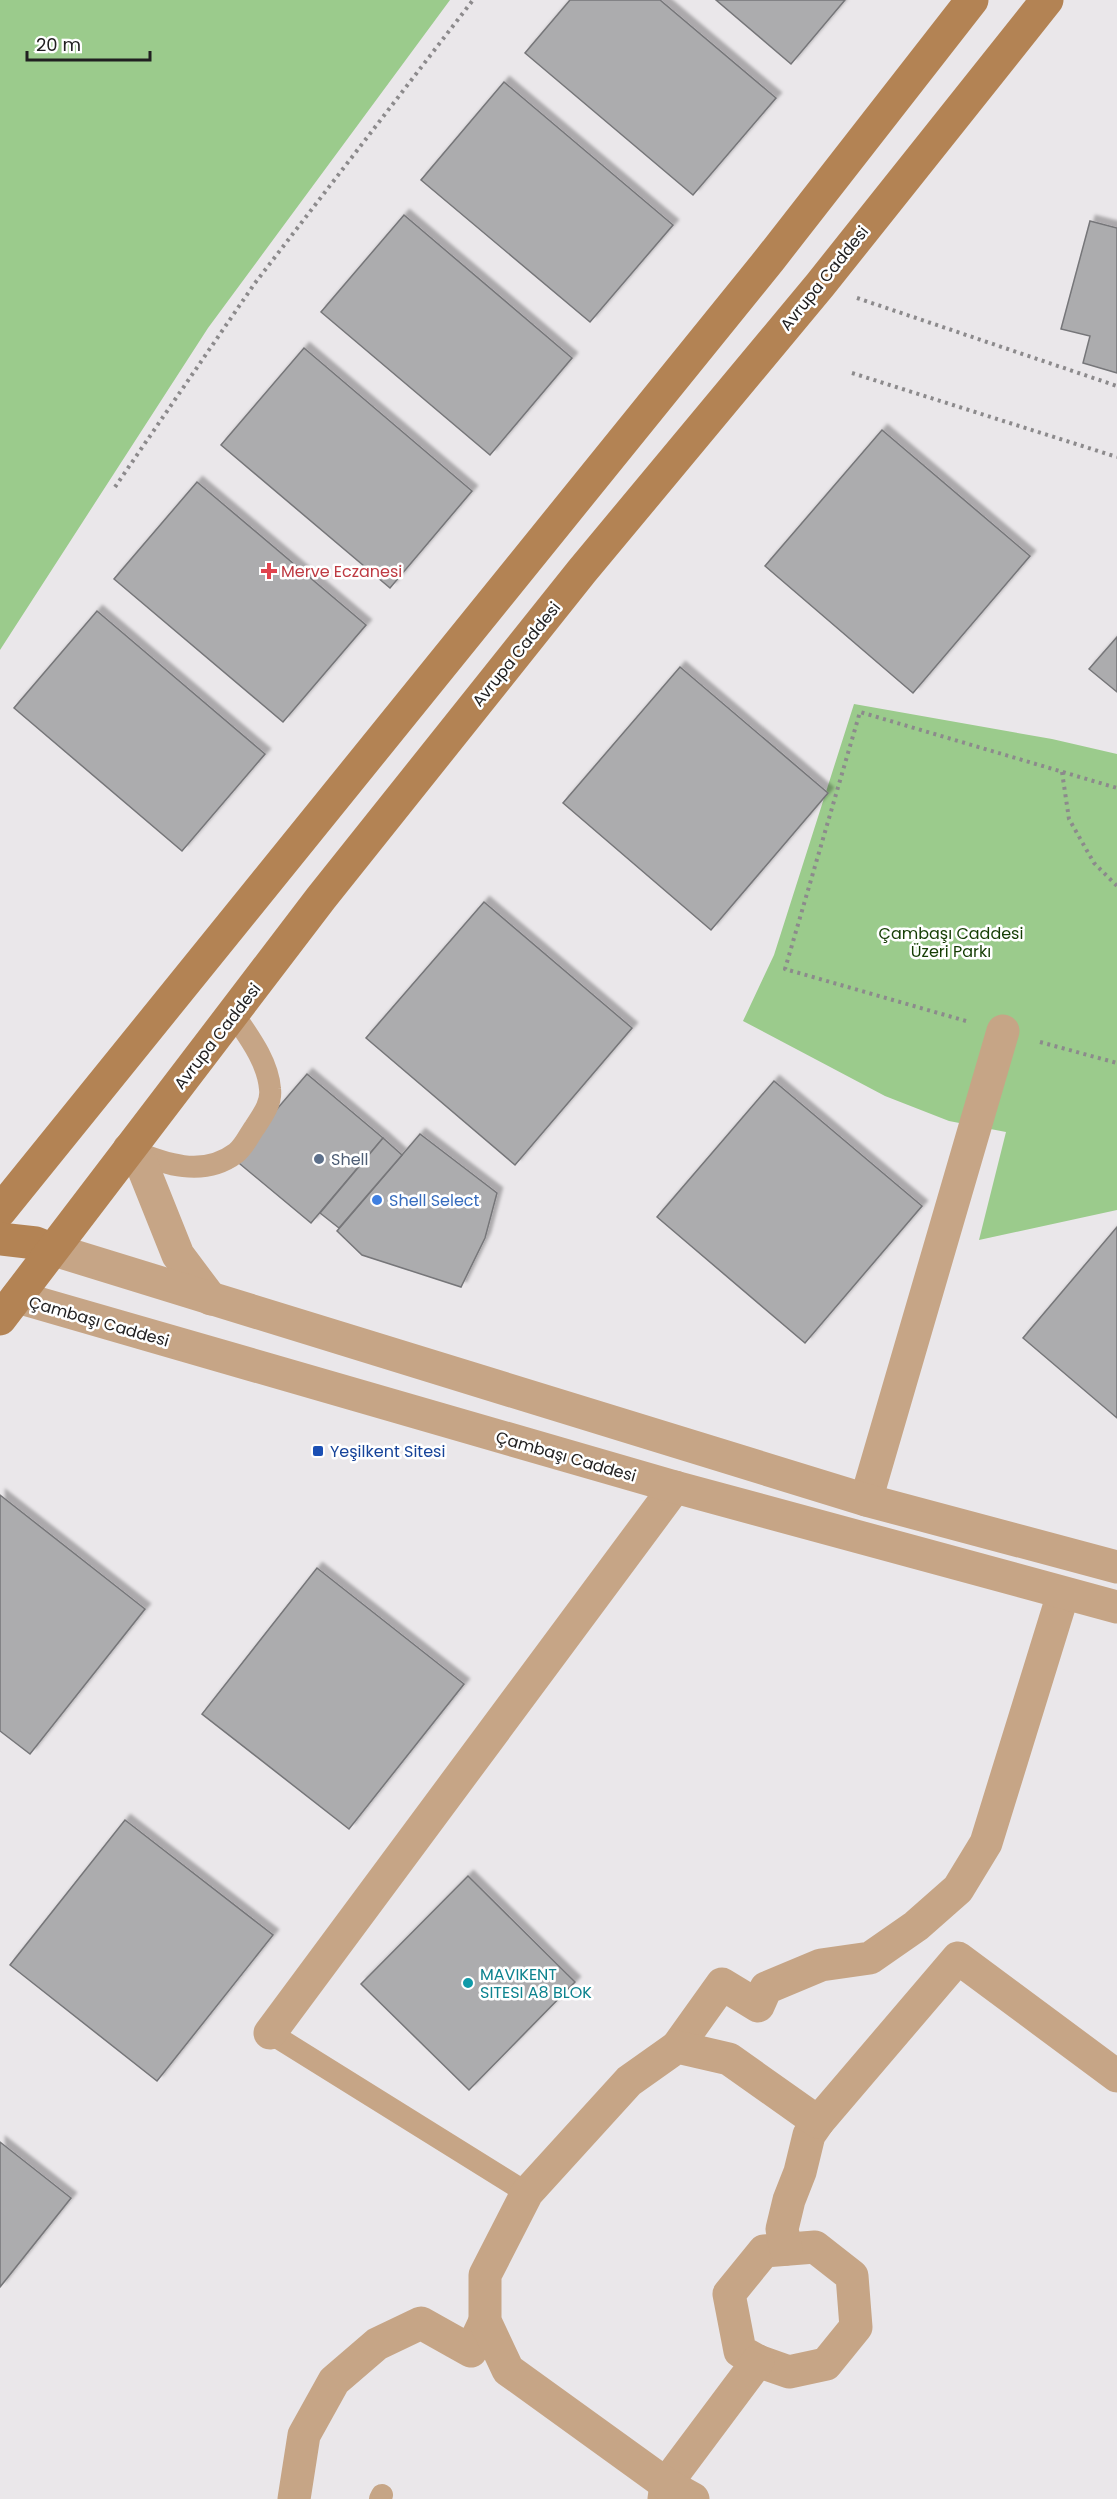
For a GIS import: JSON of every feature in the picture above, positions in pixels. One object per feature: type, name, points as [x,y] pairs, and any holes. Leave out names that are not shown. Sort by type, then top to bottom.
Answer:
[{"type":"main road","points":[[0,1211],[770,259],[972,0]]},
{"type":"main road","name":"Avrupa Caddesi","points":[[6,1300],[51,1249],[234,1015],[321,898],[582,571],[820,285],[1047,0]]},
{"type":"main road","points":[[0,1239],[36,1243],[51,1249]]},
{"type":"street","points":[[866,1500],[1003,1032]]},
{"type":"street","points":[[129,1149],[142,1165],[178,1255],[211,1299]]},
{"type":"street","points":[[51,1249],[866,1500],[1117,1566]]},
{"type":"street","name":"Çambaşı Caddesi","points":[[6,1300],[675,1487],[1117,1607]]},
{"type":"street","points":[[270,2033],[675,1487]]},
{"type":"street","points":[[758,2361],[674,2494],[508,2370],[485,2321],[485,2275],[527,2193],[629,2081],[677,2047],[722,1984],[758,2006],[766,1988],[821,1965],[870,1958],[916,1926],[958,1889],[986,1843],[1063,1594]]},
{"type":"street","points":[[786,2249],[782,2229],[809,2135],[958,1958],[1112,2062]]},
{"type":"street","points":[[677,2047],[729,2059],[818,2122]]},
{"type":"street","points":[[815,2247],[852,2276],[856,2327],[826,2364],[789,2372],[758,2361],[740,2350],[729,2294],[764,2251],[815,2247]]},
{"type":"street","points":[[294,2499],[304,2434],[334,2381],[377,2344],[421,2322],[471,2350],[485,2321]]},
{"type":"lane","points":[[129,1149],[176,1167],[194,1167],[223,1161],[238,1152],[266,1110],[271,1090],[263,1063],[234,1015]]},
{"type":"lane","points":[[270,2033],[527,2193]]},
{"type":"path","points":[[116,487],[255,283],[473,0]]},
{"type":"path","points":[[820,285],[1117,386]]},
{"type":"path","points":[[852,373],[1117,458]]},
{"type":"path","points":[[1117,788],[860,712],[784,969],[1117,1063]]},
{"type":"path","points":[[1062,772],[1069,819],[1095,863],[1117,886]]},
{"type":"green space","points":[[0,0],[450,0],[208,328],[0,650]]},
{"type":"green space","name":"Çambaşı Caddesi Üzeri Parkı","points":[[854,704],[1052,739],[1117,754],[1117,1210],[979,1240],[1006,1132],[949,1121],[885,1096],[743,1021],[774,955]]},
{"type":"building","points":[[570,0],[660,0],[776,98],[693,195],[525,53]]},
{"type":"building","points":[[716,0],[845,0],[791,64]]},
{"type":"building","points":[[504,82],[673,225],[590,322],[421,180]]},
{"type":"building","points":[[404,215],[572,358],[490,455],[321,312]]},
{"type":"building","points":[[1090,221],[1117,228],[1117,373],[1083,363],[1090,336],[1061,329]]},
{"type":"building","points":[[304,348],[472,491],[390,588],[221,445]]},
{"type":"building","points":[[882,430],[1030,556],[913,693],[765,566]]},
{"type":"building","points":[[197,482],[366,625],[283,722],[114,579]]},
{"type":"building","points":[[97,611],[265,754],[182,851],[14,708]]},
{"type":"building","points":[[1117,637],[1117,692],[1089,669]]},
{"type":"building","points":[[680,667],[828,793],[711,930],[563,803]]},
{"type":"building","points":[[484,902],[632,1028],[515,1165],[366,1038]]},
{"type":"building","points":[[307,1074],[383,1138],[311,1223],[234,1159]]},
{"type":"building","points":[[774,1081],[922,1206],[805,1343],[657,1217]]},
{"type":"building","points":[[420,1134],[497,1193],[485,1238],[461,1287],[362,1255],[337,1231]]},
{"type":"building","points":[[383,1138],[402,1155],[339,1228],[320,1213]]},
{"type":"building","points":[[1117,1227],[1117,1418],[1023,1338]]},
{"type":"building","points":[[0,1495],[145,1609],[30,1754],[0,1731]]},
{"type":"building","points":[[317,1568],[464,1684],[349,1829],[202,1714]]},
{"type":"building","points":[[125,1820],[273,1935],[157,2081],[10,1965]]},
{"type":"building","name":"MAVIKENT SITESI A8 BLOK","points":[[468,1876],[575,1982],[469,2090],[361,1984]]},
{"type":"building","points":[[0,2142],[71,2198],[0,2287]]},
{"type":"place","name":"Merve Eczanesi","points":[[269,571]]},
{"type":"place","name":"Shell","points":[[319,1159]]},
{"type":"place","name":"Shell Select","points":[[377,1200]]},
{"type":"place","name":"Yeşilkent Sitesi","points":[[318,1451]]},
{"type":"place","name":"MAVIKENT SITESI A8 BLOK","points":[[468,1983]]}]
